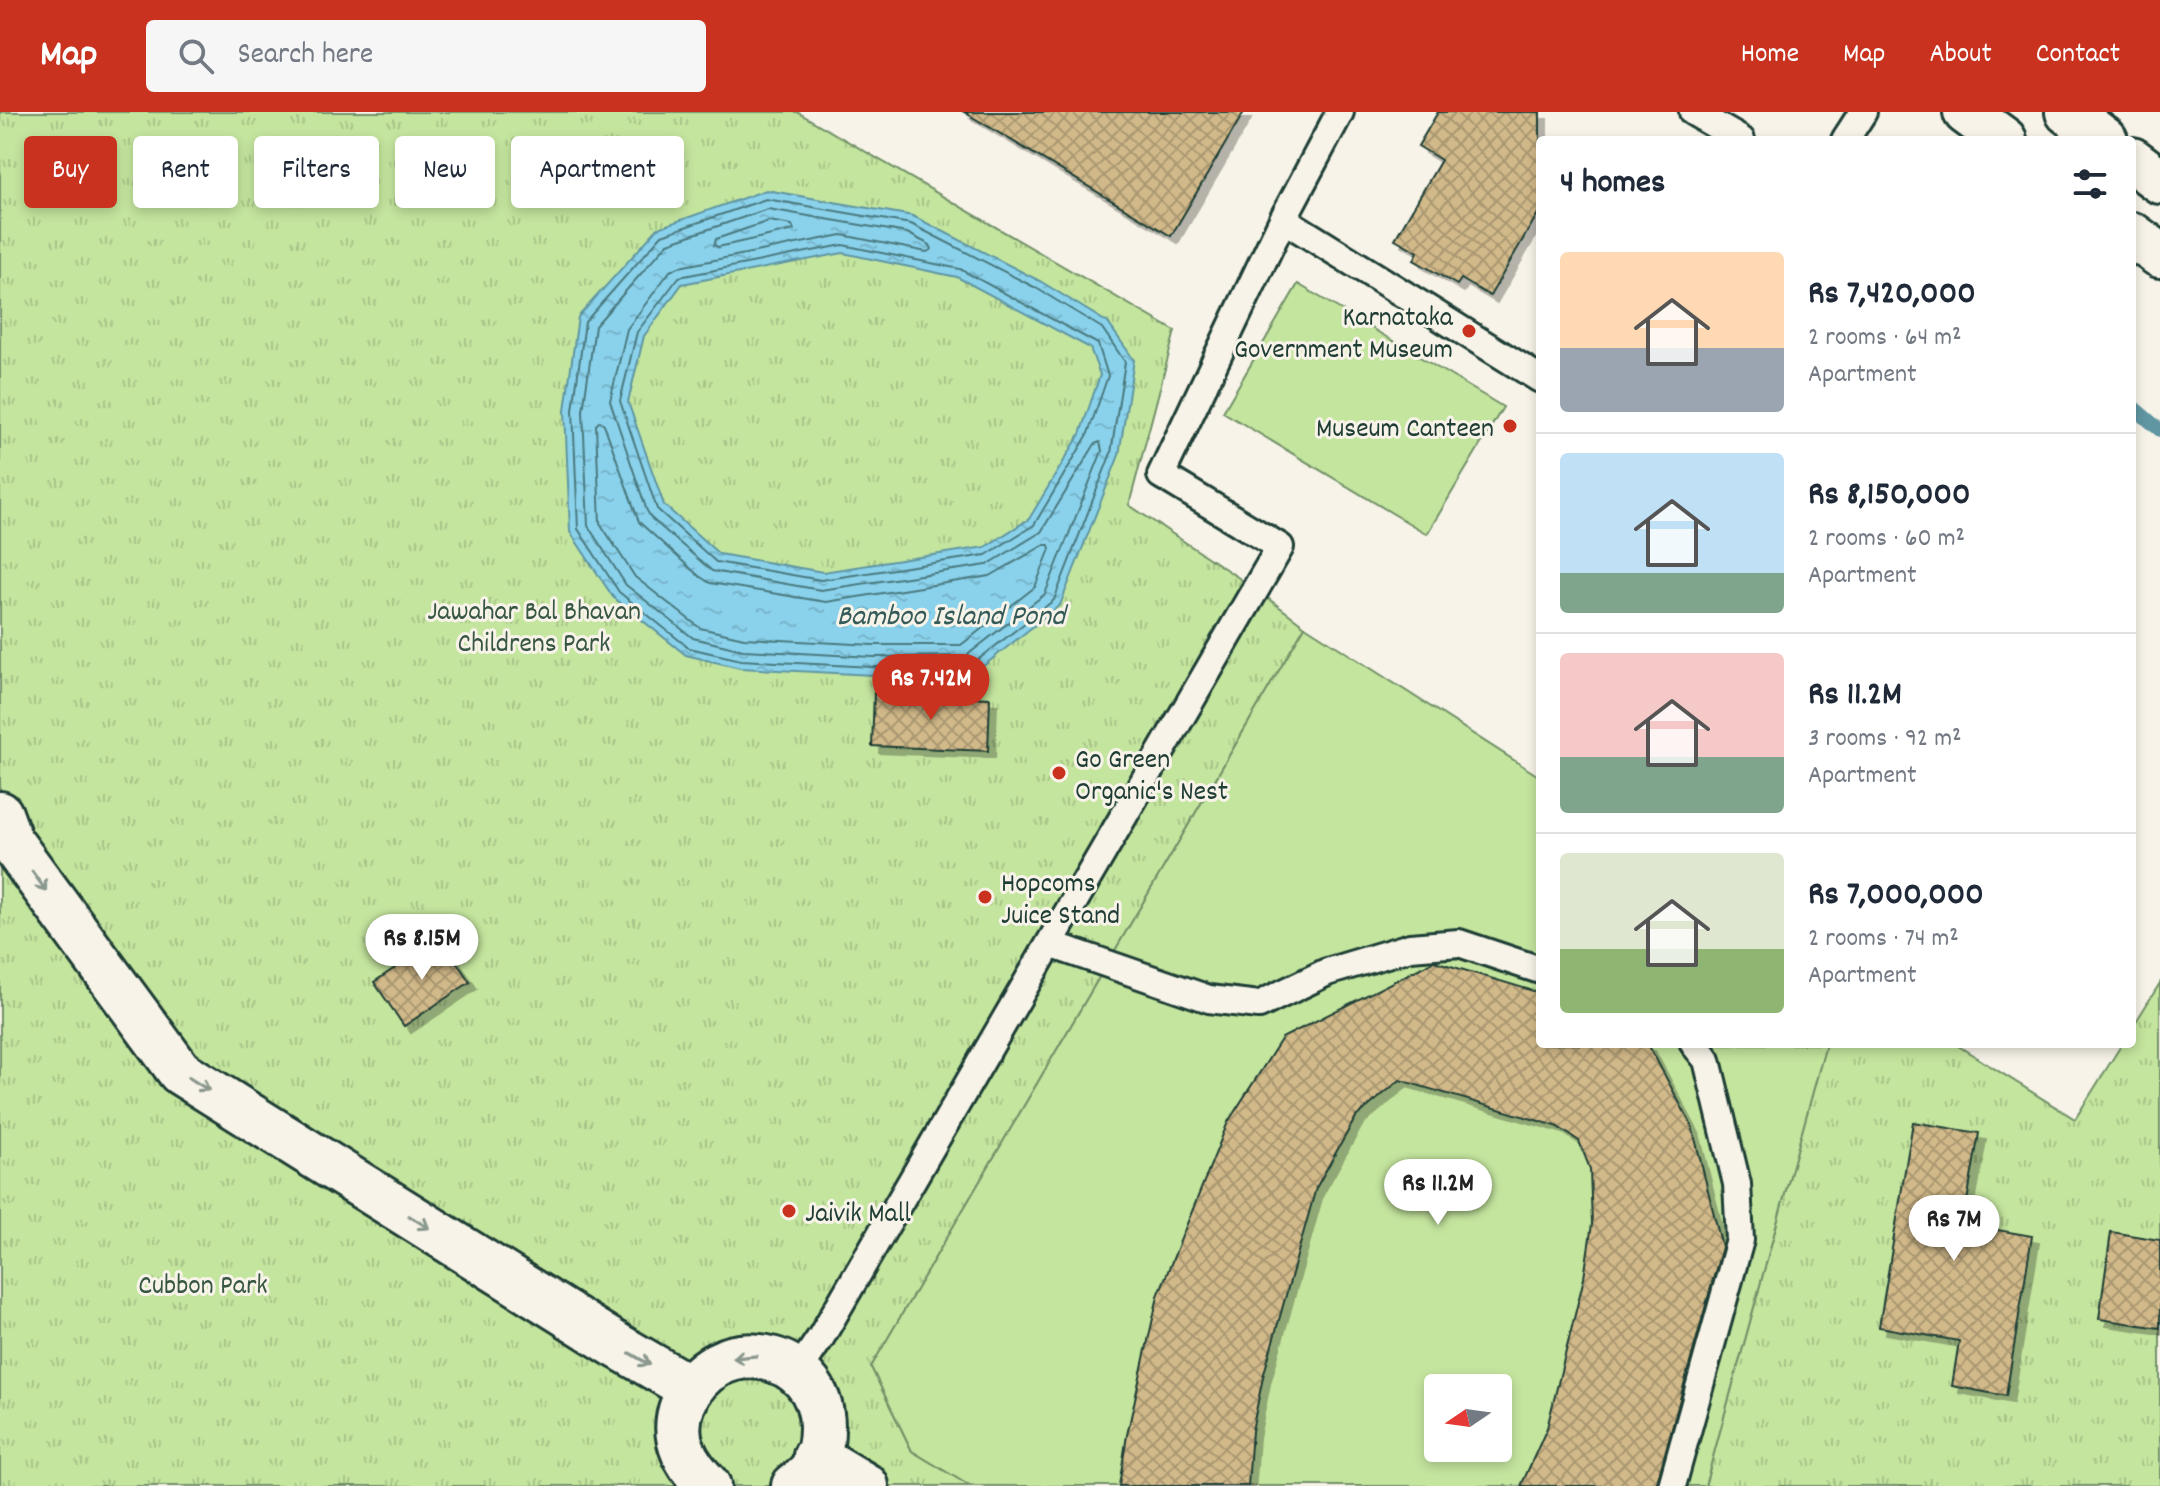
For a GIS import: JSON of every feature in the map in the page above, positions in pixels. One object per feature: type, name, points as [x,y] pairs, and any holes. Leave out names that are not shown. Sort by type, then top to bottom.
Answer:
[{"type":"street","points":[[1966,112],[1999,136]]},
{"type":"street","points":[[2068,112],[2100,136]]},
{"type":"street","points":[[2136,238],[2160,255]]},
{"type":"street","points":[[0,814],[10,841],[180,1072],[616,1345],[690,1388]]},
{"type":"street","points":[[708,1486],[690,1469],[680,1443],[679,1414],[690,1388],[709,1368],[736,1356],[763,1356],[798,1371],[811,1387],[822,1413],[822,1442],[805,1471],[866,1486]]},
{"type":"lane","points":[[798,1371],[821,1337],[1280,547],[1161,475],[1283,219],[1340,112]]},
{"type":"lane","points":[[1693,112],[1734,136]]},
{"type":"lane","points":[[1848,136],[1863,112]]},
{"type":"lane","points":[[1283,219],[1536,377]]},
{"type":"lane","points":[[1050,944],[1209,999],[1259,1005],[1327,972],[1410,947],[1459,943],[1536,969]]},
{"type":"lane","points":[[1672,1486],[1740,1240],[1737,1184],[1707,1060],[1697,1048]]},
{"type":"green space","name":"Jawahar Bal Bhavan Childrens Park","points":[[0,112],[797,112],[1175,331],[1129,505],[1254,588],[1305,626],[871,1367],[912,1451],[970,1486],[0,1486]]},
{"type":"green space","points":[[1298,284],[1503,407],[1427,534],[1223,412]]},
{"type":"green space","points":[[1305,626],[1536,774],[1536,1048],[1825,1048],[1705,1486],[970,1486],[912,1451],[871,1367]]},
{"type":"green space","points":[[2160,983],[2160,1486],[1705,1486],[1825,1048],[1961,1048],[2075,1119],[2119,1048],[2136,1048],[2136,1022]]},
{"type":"water","name":"Bamboo Island Pond","points":[[766,190],[913,216],[1040,281],[1108,323],[1134,360],[1119,455],[1060,605],[972,675],[873,675],[740,668],[686,655],[613,597],[570,532],[565,410],[578,317],[658,228]],"holes":[[[843,253],[957,277],[1090,348],[1100,375],[1080,434],[1029,519],[985,547],[823,572],[719,554],[664,505],[628,402],[644,336],[682,284]]]},
{"type":"building","points":[[964,112],[1244,112],[1171,236]]},
{"type":"building","points":[[1438,112],[1540,112],[1540,136],[1536,136],[1536,217],[1490,296],[1461,279],[1457,285],[1414,260],[1418,252],[1395,239],[1441,160],[1418,146]]},
{"type":"building","points":[[874,693],[990,698],[988,751],[872,746]]},
{"type":"building","points":[[440,938],[470,982],[404,1026],[374,982]]},
{"type":"building","points":[[1434,961],[1536,992],[1536,1048],[1650,1048],[1692,1126],[1722,1247],[1656,1486],[1521,1486],[1547,1428],[1584,1278],[1592,1224],[1590,1169],[1579,1141],[1556,1126],[1400,1080],[1356,1117],[1316,1188],[1263,1377],[1252,1431],[1248,1486],[1119,1486],[1127,1435],[1158,1296],[1228,1122],[1282,1038]]},
{"type":"building","points":[[1913,1122],[1979,1133],[1963,1224],[2032,1236],[2006,1396],[1952,1386],[1959,1341],[1879,1327]]},
{"type":"building","points":[[2111,1232],[2160,1240],[2160,1328],[2099,1319]]},
{"type":"waterway","points":[[2136,409],[2160,430]]},
{"type":"place","name":"Karnataka Government Museum","points":[[1469,331]]},
{"type":"place","name":"Museum Canteen","points":[[1510,426]]},
{"type":"place","name":"Go Green Organic's Nest","points":[[1059,773]]},
{"type":"place","name":"Hopcoms Juice Stand","points":[[985,897]]},
{"type":"place","name":"Jaivik Mall","points":[[789,1211]]},
{"type":"park label","name":"Cubbon Park","points":[[203,1283]]}]
